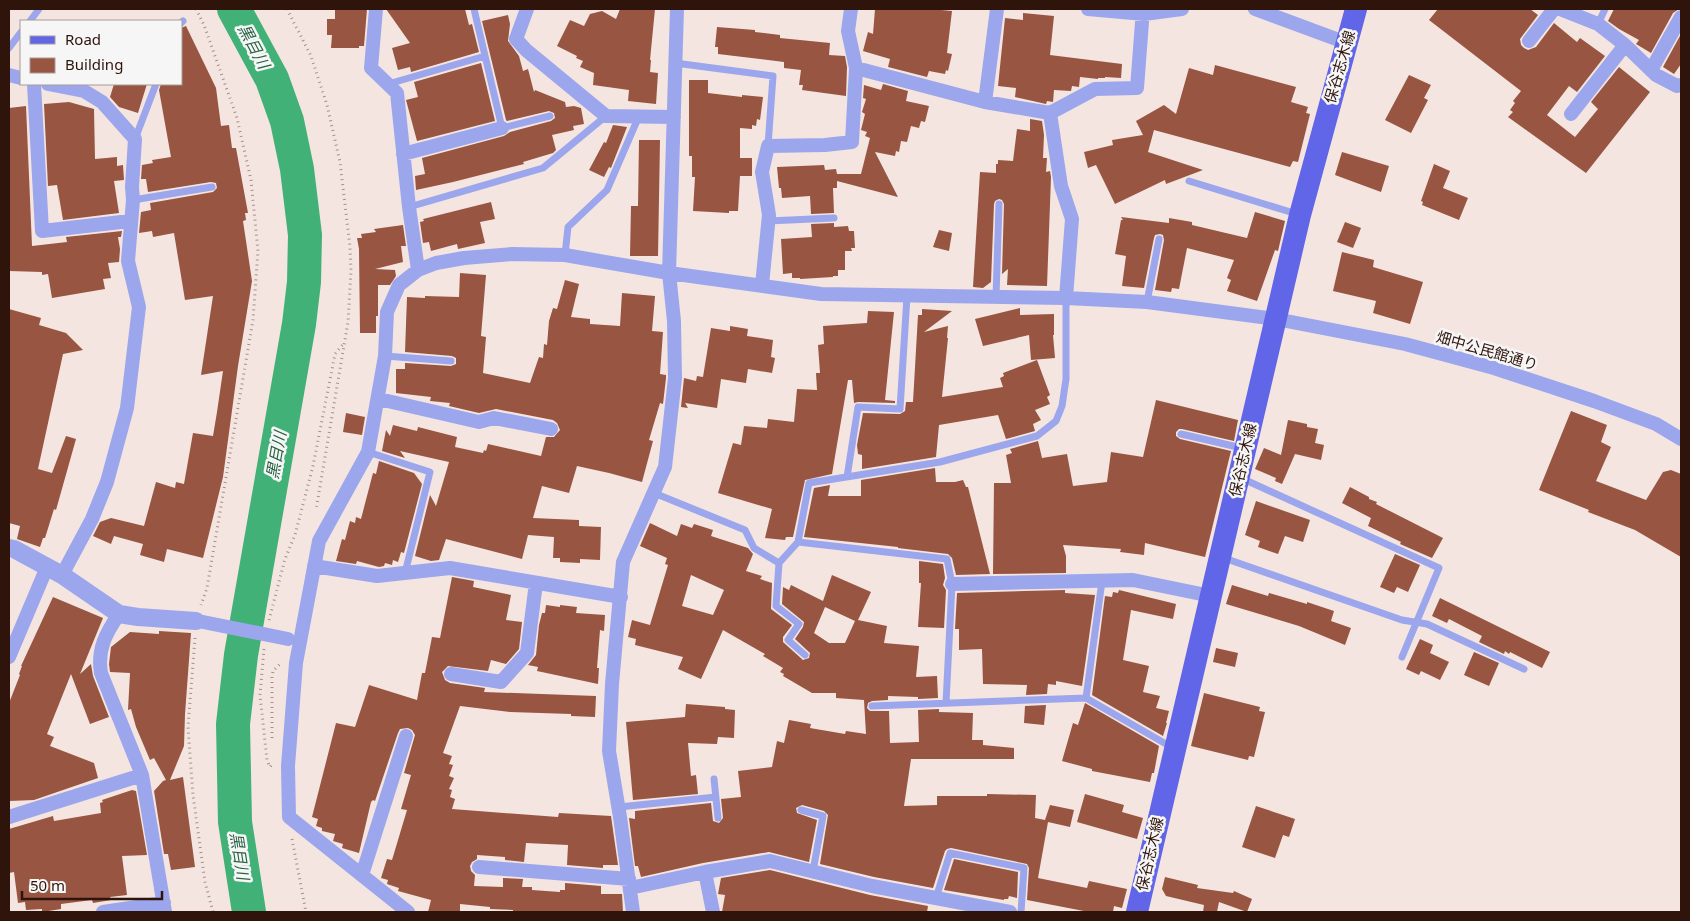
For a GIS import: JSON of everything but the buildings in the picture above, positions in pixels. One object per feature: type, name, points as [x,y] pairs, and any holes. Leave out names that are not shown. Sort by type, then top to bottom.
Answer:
[{"type":"main road","name":"保谷志木線","points":[[1137,912],[1300,215],[1356,9]]},
{"type":"street","points":[[376,9],[371,68],[397,93],[409,207],[418,270]]},
{"type":"street","points":[[526,9],[516,39],[526,50],[606,116],[674,117]]},
{"type":"street","points":[[633,912],[609,751],[612,684],[623,562],[665,467],[675,378],[674,321],[669,273],[677,9]]},
{"type":"street","points":[[762,284],[768,221],[762,172],[768,146],[825,145],[852,142],[856,68],[848,31],[851,9]]},
{"type":"street","points":[[985,102],[997,9]]},
{"type":"street","points":[[1088,9],[1144,11],[1182,9]]},
{"type":"street","points":[[1255,9],[1347,43]]},
{"type":"street","points":[[1529,41],[1554,9]]},
{"type":"street","points":[[1560,9],[1598,24],[1625,45],[1656,75],[1677,86],[1681,85]]},
{"type":"street","points":[[856,68],[985,102],[1050,113],[1095,90],[1137,88],[1144,11]]},
{"type":"street","points":[[1650,70],[1681,17]]},
{"type":"street","points":[[1571,114],[1625,45]]},
{"type":"street","points":[[34,85],[42,231],[130,222]]},
{"type":"street","points":[[9,657],[54,571],[92,519],[107,482],[127,408],[139,307],[128,261],[135,139],[102,102],[84,92],[52,85]]},
{"type":"street","points":[[1050,113],[1061,186],[1072,219],[1066,298]]},
{"type":"street","points":[[403,154],[502,128]]},
{"type":"street","name":"畑中公民館通り","points":[[289,817],[288,766],[296,663],[294,640],[319,541],[368,452],[379,399],[385,356],[387,312],[399,284],[418,270],[436,263],[464,258],[512,254],[565,255],[669,273],[762,284],[821,294],[1066,298],[1147,302],[1276,319],[1405,344],[1494,368],[1603,404],[1656,424],[1681,438]]},
{"type":"street","points":[[379,399],[479,422],[494,418],[551,429]]},
{"type":"street","points":[[9,548],[54,571],[119,614],[200,621],[294,640]]},
{"type":"street","points":[[314,566],[377,576],[450,568],[621,597]]},
{"type":"street","points":[[952,584],[1133,580],[1211,596]]},
{"type":"street","points":[[451,674],[501,682],[527,654],[536,583]]},
{"type":"street","points":[[103,912],[165,908],[142,775],[101,673],[99,661],[106,633],[119,614]]},
{"type":"street","points":[[362,875],[406,736]]},
{"type":"street","points":[[9,817],[142,775]]},
{"type":"street","points":[[289,817],[408,912]]},
{"type":"street","points":[[478,867],[630,883],[770,861],[872,886],[1010,912]]},
{"type":"street","points":[[705,872],[714,912]]},
{"type":"lane","points":[[31,20],[40,9]]},
{"type":"lane","points":[[474,9],[502,128],[550,116]]},
{"type":"lane","points":[[1598,24],[1605,9]]},
{"type":"lane","points":[[9,48],[20,33]]},
{"type":"lane","points":[[388,84],[485,56]]},
{"type":"lane","points":[[675,63],[773,76],[768,146]]},
{"type":"lane","points":[[135,139],[156,85]]},
{"type":"lane","points":[[409,207],[543,168],[606,116]]},
{"type":"lane","points":[[565,255],[568,227],[607,190],[639,116]]},
{"type":"lane","points":[[1189,181],[1300,215]]},
{"type":"lane","points":[[133,200],[212,187]]},
{"type":"lane","points":[[996,297],[999,204]]},
{"type":"lane","points":[[768,221],[834,218]]},
{"type":"lane","points":[[1147,302],[1160,240]]},
{"type":"lane","points":[[847,477],[858,407],[900,409],[907,296]]},
{"type":"lane","points":[[805,655],[788,640],[800,624],[776,606],[779,563],[798,542],[809,484],[940,462],[1037,436],[1056,421],[1062,406],[1066,379],[1066,298]]},
{"type":"lane","points":[[385,356],[450,361]]},
{"type":"lane","points":[[1181,434],[1245,449]]},
{"type":"lane","points":[[368,452],[430,472],[406,573]]},
{"type":"lane","points":[[1239,477],[1439,568],[1402,657]]},
{"type":"lane","points":[[654,493],[745,530],[754,548],[779,563]]},
{"type":"lane","points":[[798,542],[947,559],[952,584],[946,703]]},
{"type":"lane","points":[[1221,558],[1402,620],[1427,624],[1524,669]]},
{"type":"lane","points":[[1086,698],[1102,581]]},
{"type":"lane","points":[[872,706],[1086,698],[1175,750]]},
{"type":"lane","points":[[714,780],[718,818]]},
{"type":"lane","points":[[618,807],[716,797]]},
{"type":"lane","points":[[801,810],[823,816],[813,871]]},
{"type":"lane","points":[[936,898],[950,853],[1024,868],[1021,912]]},
{"type":"path","points":[[196,9],[204,25],[237,118],[251,180],[258,250],[253,320],[200,621],[188,727],[193,795],[205,882],[213,912]]},
{"type":"path","points":[[287,9],[311,56],[319,77],[340,162],[350,247],[349,305],[316,510]]},
{"type":"path","points":[[269,622],[285,559],[295,535],[313,466],[335,354],[344,342]]},
{"type":"path","points":[[264,646],[260,695],[267,760],[270,767],[273,760]]},
{"type":"path","points":[[273,742],[271,696],[273,671],[280,664],[296,663]]},
{"type":"path","points":[[289,817],[306,912]]},
{"type":"waterway","name":"黒目川","points":[[234,9],[272,79],[287,121],[297,169],[305,235],[304,282],[299,324],[241,655],[233,724],[235,822],[249,912]]}]
